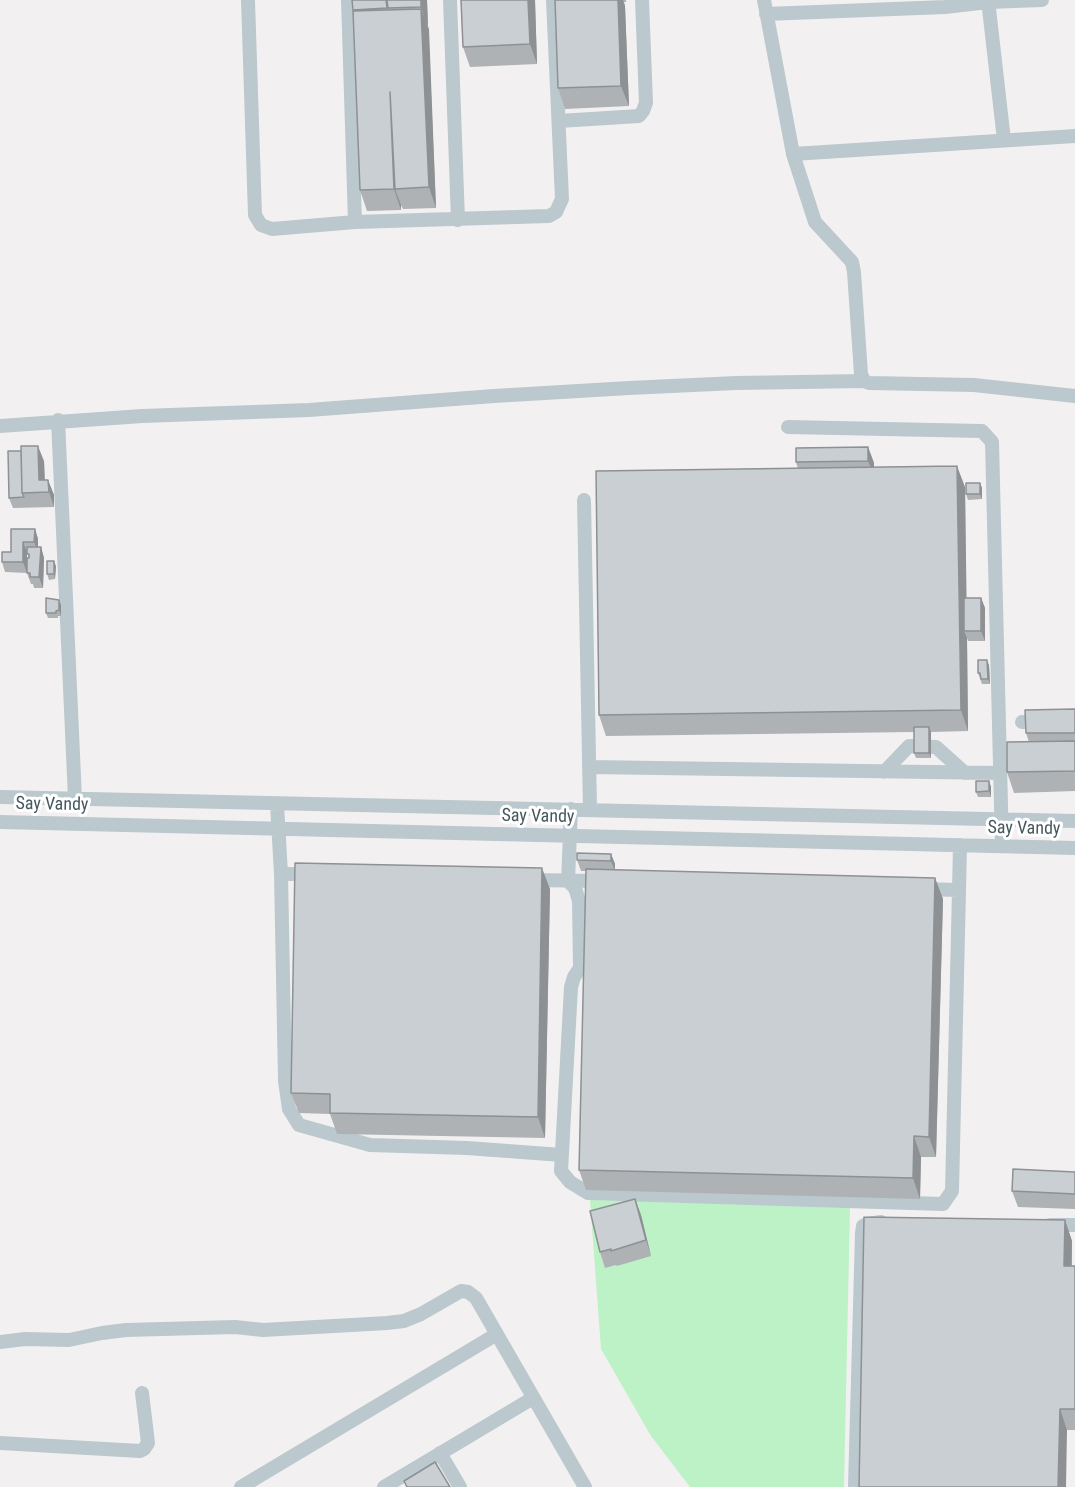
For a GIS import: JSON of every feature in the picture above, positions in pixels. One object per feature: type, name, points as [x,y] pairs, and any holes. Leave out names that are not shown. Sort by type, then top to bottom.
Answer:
[{"type":"street","points":[[248,0],[255,215],[261,225],[272,229],[356,222],[549,216],[556,212],[561,199],[553,0]]},
{"type":"street","points":[[348,0],[356,222]]},
{"type":"street","points":[[450,0],[458,220]]},
{"type":"street","points":[[559,121],[639,116],[644,111],[646,104],[642,0]]},
{"type":"street","points":[[764,0],[793,154],[814,222],[852,262],[861,374],[864,381]]},
{"type":"street","points":[[766,14],[945,7],[988,1],[1042,0]]},
{"type":"street","points":[[988,1],[1004,140]]},
{"type":"street","points":[[793,154],[1075,135]]},
{"type":"street","points":[[0,426],[58,420],[309,410],[494,396],[736,383],[864,381],[974,385],[1075,396]]},
{"type":"street","points":[[58,420],[75,799]]},
{"type":"street","points":[[788,428],[982,432],[992,442],[1005,759],[1000,773],[1002,846]]},
{"type":"street","points":[[584,500],[590,809]]},
{"type":"street","points":[[1022,722],[1075,722]]},
{"type":"street","points":[[884,772],[909,746],[936,747],[965,773]]},
{"type":"street","points":[[589,767],[1000,773]]},
{"type":"street","name":"Say Vandy","points":[[0,797],[1075,821]]},
{"type":"street","points":[[277,804],[281,874],[285,1081],[289,1110],[299,1125],[370,1145],[467,1148],[562,1155]]},
{"type":"street","points":[[571,809],[568,881],[575,888],[579,901],[580,968],[571,987],[561,1171],[570,1182],[588,1193],[943,1204],[952,1191],[960,845]]},
{"type":"street","name":"Say Vandy","points":[[0,822],[1075,848]]},
{"type":"street","points":[[281,874],[325,875]]},
{"type":"street","points":[[521,879],[615,882]]},
{"type":"street","points":[[912,889],[959,890]]},
{"type":"street","points":[[855,1487],[863,1226],[897,1222]]},
{"type":"street","points":[[1039,1224],[1075,1225]]},
{"type":"street","points":[[0,1342],[25,1339],[69,1340],[126,1330],[235,1327],[263,1330],[387,1323],[421,1314],[461,1292],[468,1292],[476,1298],[585,1487]]},
{"type":"street","points":[[241,1487],[496,1334]]},
{"type":"street","points":[[0,1443],[140,1451],[148,1443],[142,1393]]},
{"type":"street","points":[[384,1487],[533,1398]]},
{"type":"street","points":[[440,1454],[460,1487]]},
{"type":"green space","points":[[590,1200],[850,1206],[844,1487],[690,1487],[651,1436],[601,1349]]},
{"type":"building","points":[[352,0],[386,0],[387,8],[353,10]]},
{"type":"building","points":[[387,0],[421,0],[421,7],[388,8]]},
{"type":"building","points":[[461,0],[528,0],[530,44],[463,47]]},
{"type":"building","points":[[555,0],[618,0],[621,86],[558,88]]},
{"type":"building","points":[[421,9],[429,187],[395,189],[390,92],[394,189],[360,190],[353,11]]},
{"type":"building","points":[[21,446],[38,446],[39,480],[48,480],[49,492],[22,493]]},
{"type":"building","points":[[868,447],[868,461],[796,462],[796,448]]},
{"type":"building","points":[[8,451],[21,451],[24,497],[9,498]]},
{"type":"building","points":[[957,466],[961,710],[599,715],[596,471]]},
{"type":"building","points":[[966,483],[980,483],[980,494],[966,494]]},
{"type":"building","points":[[11,529],[35,529],[34,542],[23,542],[23,562],[2,562],[2,552],[11,552]]},
{"type":"building","points":[[27,547],[41,547],[39,577],[30,577],[30,573],[27,573],[29,554],[27,554]]},
{"type":"building","points":[[47,561],[54,561],[54,574],[47,574]]},
{"type":"building","points":[[46,598],[59,600],[59,610],[56,613],[46,613]]},
{"type":"building","points":[[964,598],[981,598],[981,631],[964,631]]},
{"type":"building","points":[[978,660],[987,660],[988,679],[981,679],[978,673]]},
{"type":"building","points":[[1075,709],[1075,733],[1026,733],[1025,710]]},
{"type":"building","points":[[914,727],[929,727],[929,753],[914,753]]},
{"type":"building","points":[[1075,741],[1075,771],[1007,772],[1007,742]]},
{"type":"building","points":[[976,781],[989,781],[989,791],[976,792]]},
{"type":"building","points":[[577,853],[611,854],[611,861],[577,860]]},
{"type":"building","points":[[295,863],[542,868],[538,1117],[330,1113],[330,1094],[291,1093]]},
{"type":"building","points":[[586,869],[935,878],[929,1137],[914,1136],[913,1178],[579,1170]]},
{"type":"building","points":[[1013,1169],[1075,1172],[1075,1194],[1012,1191]]},
{"type":"building","points":[[635,1199],[646,1240],[611,1251],[611,1249],[600,1252],[590,1211]]},
{"type":"building","points":[[864,1217],[1065,1220],[1064,1266],[1075,1266],[1075,1409],[1060,1409],[1058,1487],[859,1487]]},
{"type":"building","points":[[435,1462],[450,1487],[407,1487],[404,1481]]}]
